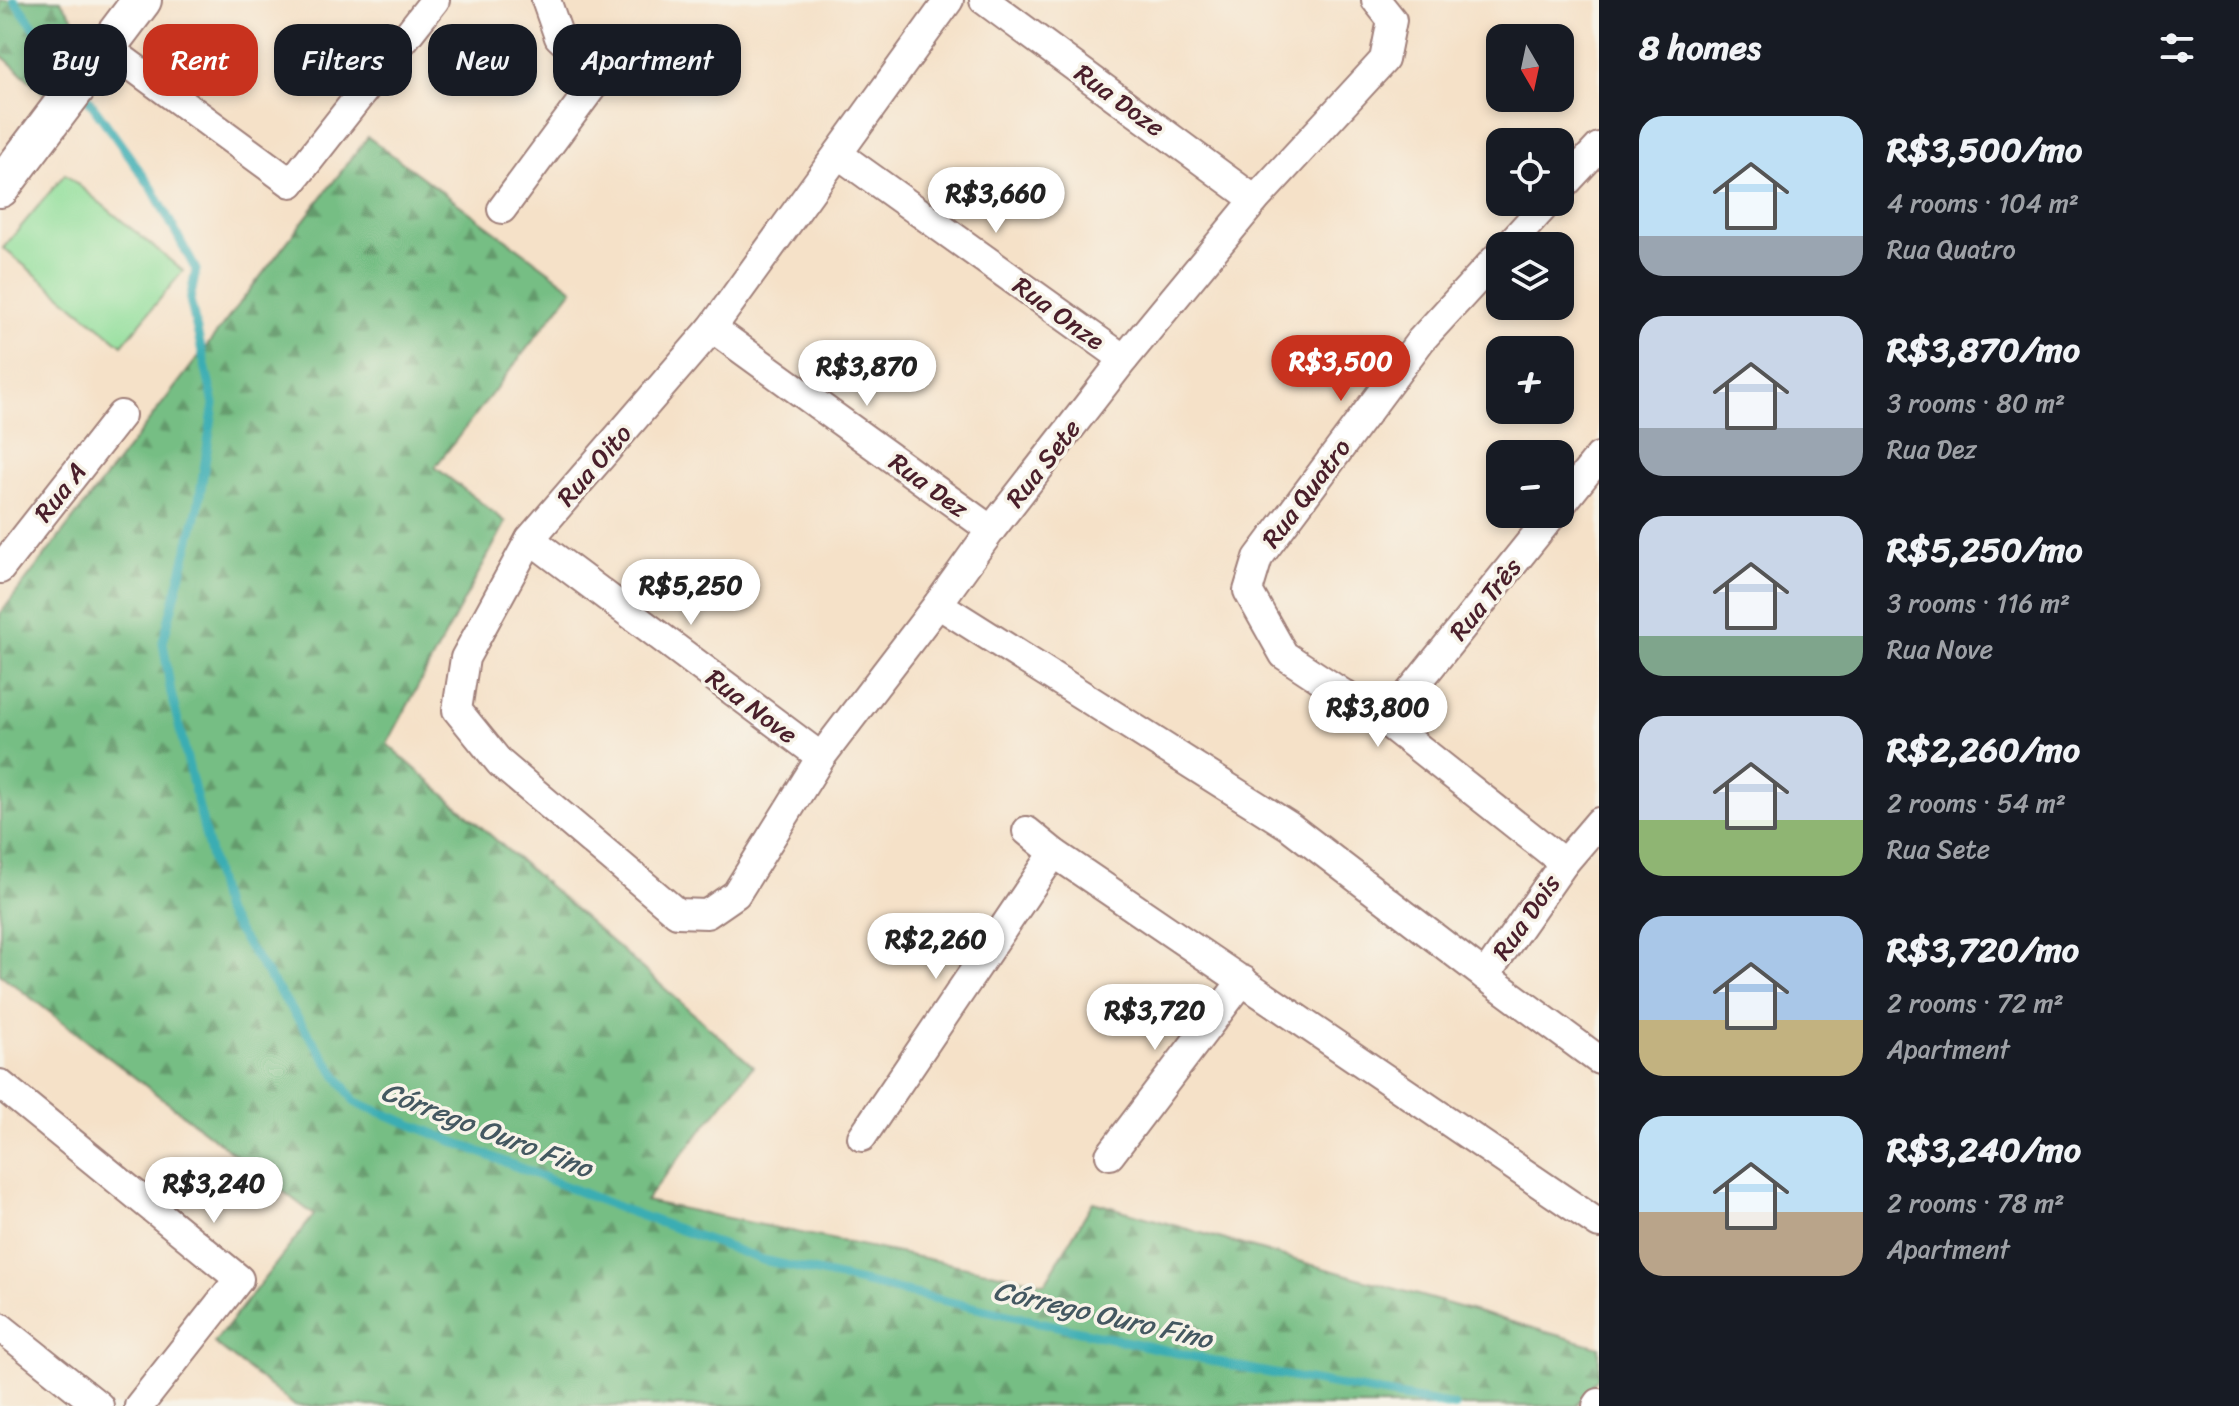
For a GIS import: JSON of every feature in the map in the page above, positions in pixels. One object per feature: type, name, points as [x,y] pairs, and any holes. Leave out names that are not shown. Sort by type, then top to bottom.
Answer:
[{"type":"main road","points":[[124,24],[142,0]]},
{"type":"main road","points":[[0,188],[69,96]]},
{"type":"street","points":[[127,77],[291,183],[435,0]]},
{"type":"street","points":[[502,209],[601,75],[559,37],[546,0]]},
{"type":"street","name":"Rua Oito","points":[[677,913],[500,763],[457,710],[465,658],[530,539],[712,328],[949,0]]},
{"type":"street","name":"Rua Doze","points":[[984,0],[1255,200]]},
{"type":"street","name":"Rua Sete","points":[[677,913],[707,914],[736,894],[821,757],[991,530],[1124,359],[1255,200],[1384,60],[1392,20],[1376,0]]},
{"type":"street","points":[[1574,174],[1599,147]]},
{"type":"street","name":"Rua Onze","points":[[838,154],[1124,359]]},
{"type":"street","points":[[1521,232],[1535,216]]},
{"type":"street","name":"Rua Quatro","points":[[1386,722],[1284,655],[1248,591],[1258,558],[1421,340],[1486,269]]},
{"type":"street","name":"Rua Dez","points":[[712,328],[991,530]]},
{"type":"street","name":"Rua A","points":[[0,569],[121,415]]},
{"type":"street","points":[[1574,488],[1599,457]]},
{"type":"street","name":"Rua Três","points":[[1386,722],[1542,528]]},
{"type":"street","name":"Rua Nove","points":[[530,539],[821,757]]},
{"type":"street","points":[[938,604],[1289,826],[1599,1060]]},
{"type":"street","points":[[1386,722],[1564,863]]},
{"type":"street","name":"Rua Dois","points":[[1485,976],[1564,863],[1599,822]]},
{"type":"street","points":[[1027,831],[1054,853],[1599,1224]]},
{"type":"street","points":[[862,1137],[1054,853]]},
{"type":"street","points":[[1110,1155],[1243,980]]},
{"type":"street","points":[[0,1084],[239,1279],[139,1406]]},
{"type":"street","points":[[0,1327],[99,1406]]},
{"type":"green space","points":[[0,0],[60,0],[78,24],[24,24],[24,76],[0,54]]},
{"type":"green space","points":[[368,137],[573,289],[435,467],[506,522],[387,744],[753,1066],[645,1201],[1045,1283],[1093,1202],[1599,1347],[1599,1376],[1576,1406],[295,1406],[214,1343],[314,1215],[0,974],[0,614]]},
{"type":"green space","points":[[65,174],[183,271],[122,345],[3,248]]},
{"type":"waterway","name":"Córrego Ouro Fino","points":[[14,0],[32,24]]},
{"type":"waterway","name":"Córrego Ouro Fino","points":[[86,96],[152,188],[196,270],[190,300],[214,404],[198,508],[163,642],[171,693],[224,911],[355,1102],[620,1208],[763,1260],[1258,1371],[1454,1406]]}]
